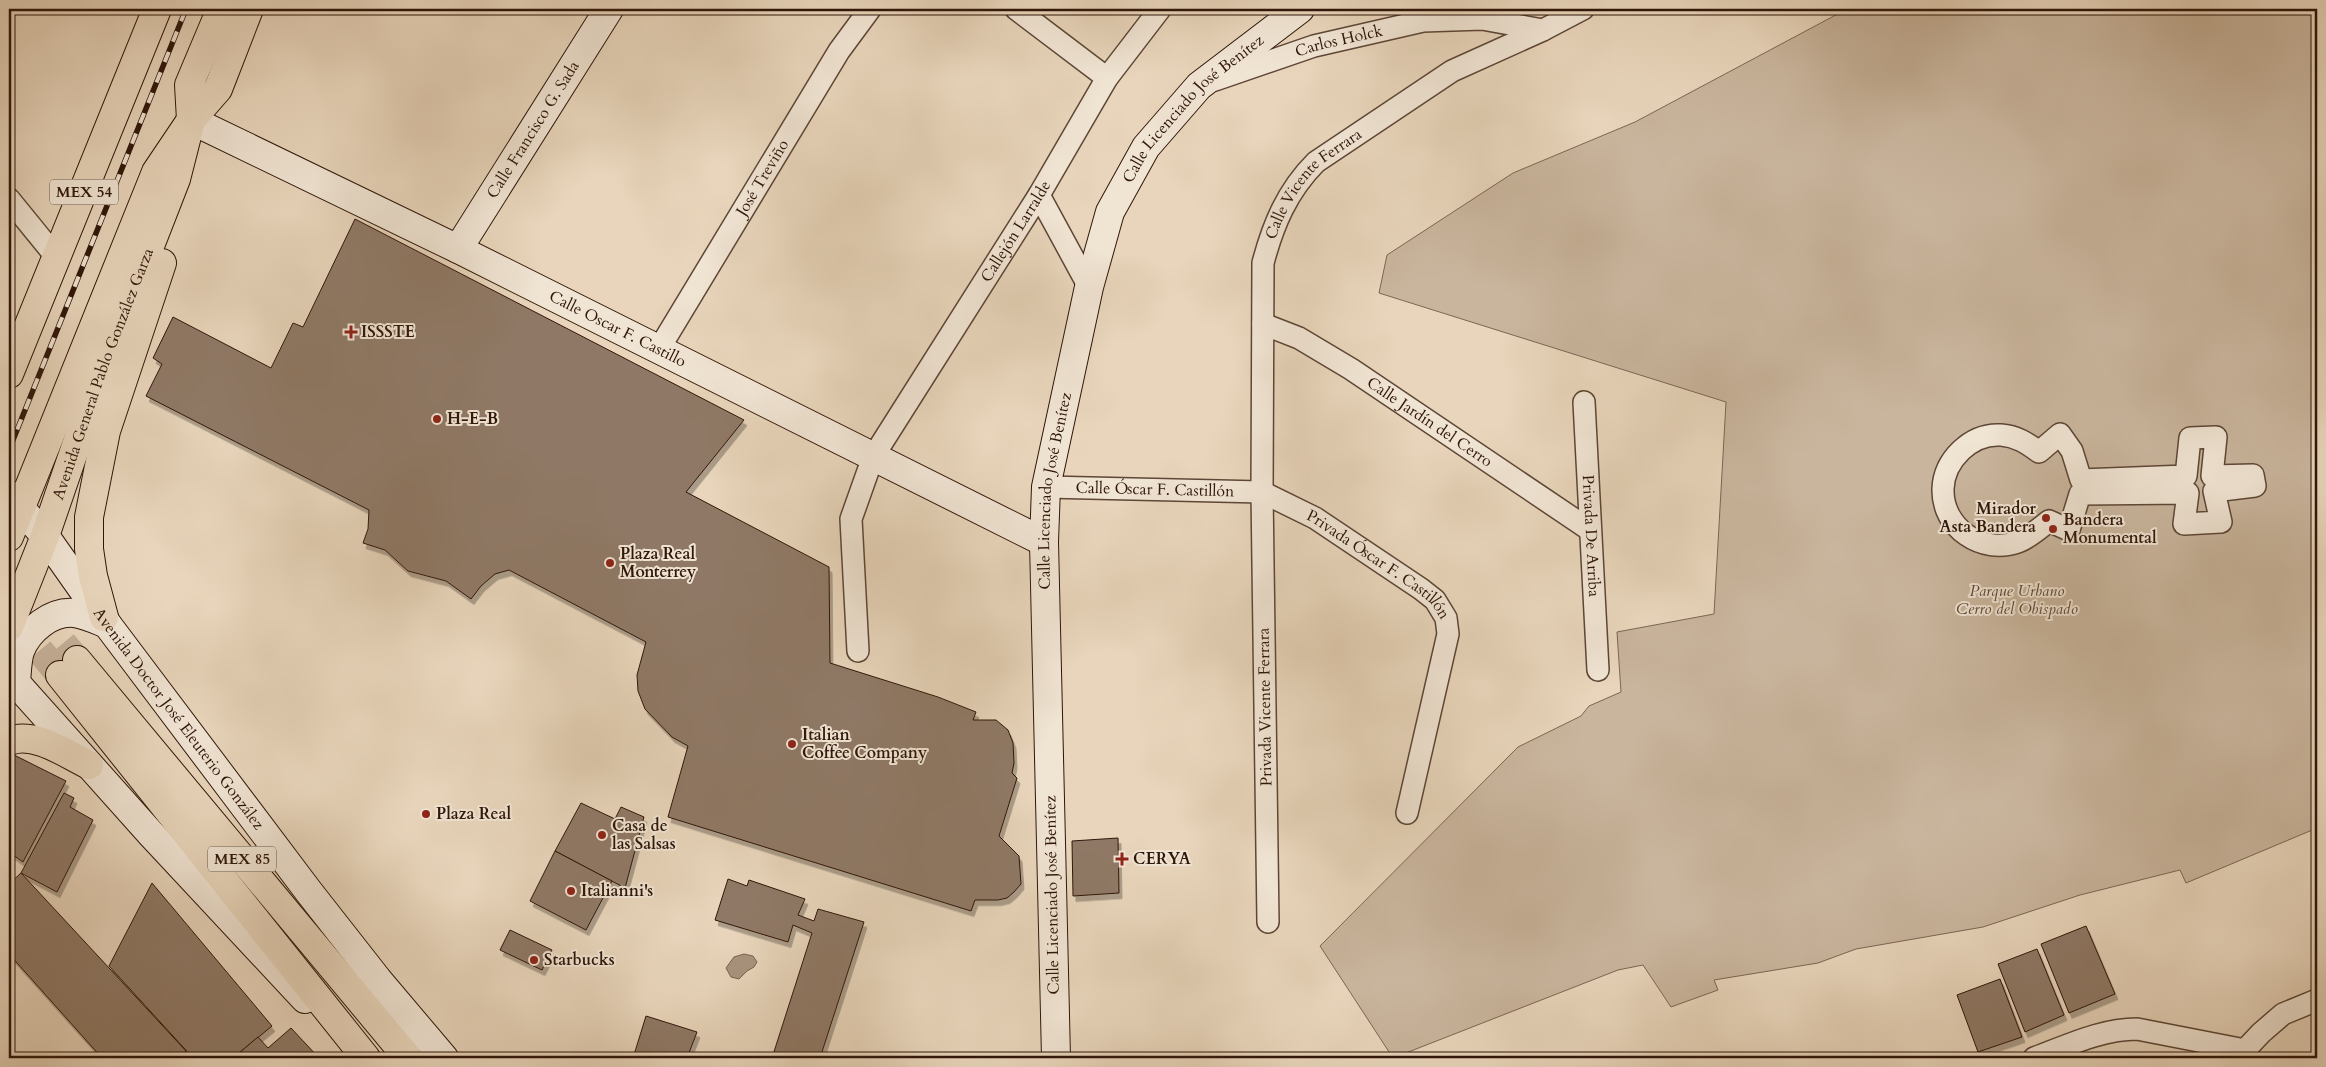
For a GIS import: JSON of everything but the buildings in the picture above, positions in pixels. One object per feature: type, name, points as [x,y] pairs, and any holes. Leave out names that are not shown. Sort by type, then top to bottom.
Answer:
[{"type":"main road","name":"MEX 54","points":[[9,374],[157,9]]},
{"type":"main road","points":[[199,124],[189,85],[221,9]]},
{"type":"main road","points":[[106,620],[92,576],[89,549],[89,517],[102,447],[102,403],[199,124],[218,89],[249,9]]},
{"type":"main road","name":"Avenida General Pablo González Garza","points":[[9,537],[14,501],[47,438],[156,172],[199,124]]},
{"type":"main road","points":[[47,438],[68,419],[102,403]]},
{"type":"main road","name":"Avenida General Pablo González Garza","points":[[9,627],[45,536],[102,403]]},
{"type":"main road","name":"MEX 85","points":[[366,1058],[333,1018],[68,668],[408,1058]]},
{"type":"main road","points":[[9,740],[23,738],[36,740],[89,765]]},
{"type":"street","name":"José Treviño","points":[[659,349],[840,51],[870,9]]},
{"type":"street","points":[[1016,9],[1106,78]]},
{"type":"street","name":"Callejón Larralde","points":[[858,651],[851,519],[874,457],[1039,195],[1106,78],[1160,9]]},
{"type":"street","name":"Calle Licenciado José Benítez","points":[[1056,1058],[1044,542],[1046,487],[1089,287],[1110,212],[1146,147],[1199,86],[1300,9]]},
{"type":"street","name":"Calle Vicente Ferrara","points":[[1262,492],[1262,263],[1271,230],[1303,175],[1316,162],[1452,71],[1543,30],[1583,9]]},
{"type":"street","name":"Calle Francisco G. Sada","points":[[458,249],[606,10]]},
{"type":"street","name":"Carlos Holck","points":[[1199,86],[1314,46],[1423,21],[1482,19],[1543,30]]},
{"type":"street","name":"Calle Oscar F. Castillo","points":[[199,124],[458,249],[1044,542]]},
{"type":"street","points":[[1039,195],[1089,287]]},
{"type":"street","points":[[9,199],[57,258]]},
{"type":"street","name":"Calle Jardín del Cerro","points":[[1263,324],[1299,338],[1352,369],[1590,530]]},
{"type":"street","name":"Privada De Arriba","points":[[1584,402],[1598,670]]},
{"type":"street","points":[[2060,434],[2072,450],[2080,480],[2186,476],[2190,438],[2216,437],[2212,476],[2253,475],[2255,486],[2214,491],[2221,522],[2184,524],[2188,493],[2080,494],[2069,530],[2049,521],[2018,542],[1997,546],[1976,541],[1958,529],[1946,511],[1943,489],[1948,468],[1960,450],[1978,439],[2000,435],[2021,439],[2039,452],[2060,434]]},
{"type":"street","name":"Calle Óscar F. Castillón","points":[[1046,487],[1262,492]]},
{"type":"street","name":"Privada Óscar F. Castillón","points":[[1262,492],[1315,518],[1396,571],[1435,600],[1446,618],[1448,634],[1407,813]]},
{"type":"street","name":"Privada Vicente Ferrara","points":[[1262,492],[1268,922]]},
{"type":"street","name":"Avenida Doctor José Eleuterio González","points":[[14,501],[45,536],[309,892],[378,980],[444,1058]]},
{"type":"street","points":[[106,620],[72,613],[47,620],[34,630],[22,646],[12,679],[306,1000],[333,1018]]},
{"type":"street","points":[[2034,1058],[2106,1032],[2122,1029],[2137,1029],[2247,1054],[2261,1033],[2283,1014],[2317,1000]]},
{"type":"green space","name":"Parque Urbano Cerro del Obispado","points":[[1847,9],[2317,9],[2317,828],[2186,883],[2180,870],[2080,895],[1983,927],[1856,949],[1818,963],[1714,980],[1718,990],[1671,1007],[1643,965],[1618,970],[1393,1058],[1320,946],[1518,747],[1581,716],[1589,706],[1621,692],[1617,632],[1714,614],[1726,402],[1379,293],[1387,255],[1513,173],[1635,122]]},
{"type":"shaded area","points":[[744,954],[753,956],[757,962],[754,967],[739,979],[731,977],[726,968],[734,957]]},
{"type":"tunnel","points":[[9,579],[77,660]]},
{"type":"tunnel","points":[[13,618],[60,675]]},
{"type":"railway","points":[[9,450],[186,9]]},
{"type":"place","name":"ISSSTE","points":[[351,332]]},
{"type":"place","name":"H-E-B","points":[[437,419]]},
{"type":"place","name":"Mirador Asta Bandera","points":[[2046,518]]},
{"type":"place","name":"Bandera Monumental","points":[[2053,529]]},
{"type":"place","name":"Plaza Real Monterrey","points":[[610,563]]},
{"type":"place","name":"Italian Coffee Company","points":[[792,744]]},
{"type":"place","name":"Plaza Real","points":[[426,814]]},
{"type":"place","name":"Casa de las Salsas","points":[[602,835]]},
{"type":"place","name":"CERYA","points":[[1122,859]]},
{"type":"place","name":"Italianni's","points":[[571,891]]},
{"type":"place","name":"Starbucks","points":[[534,960]]}]
